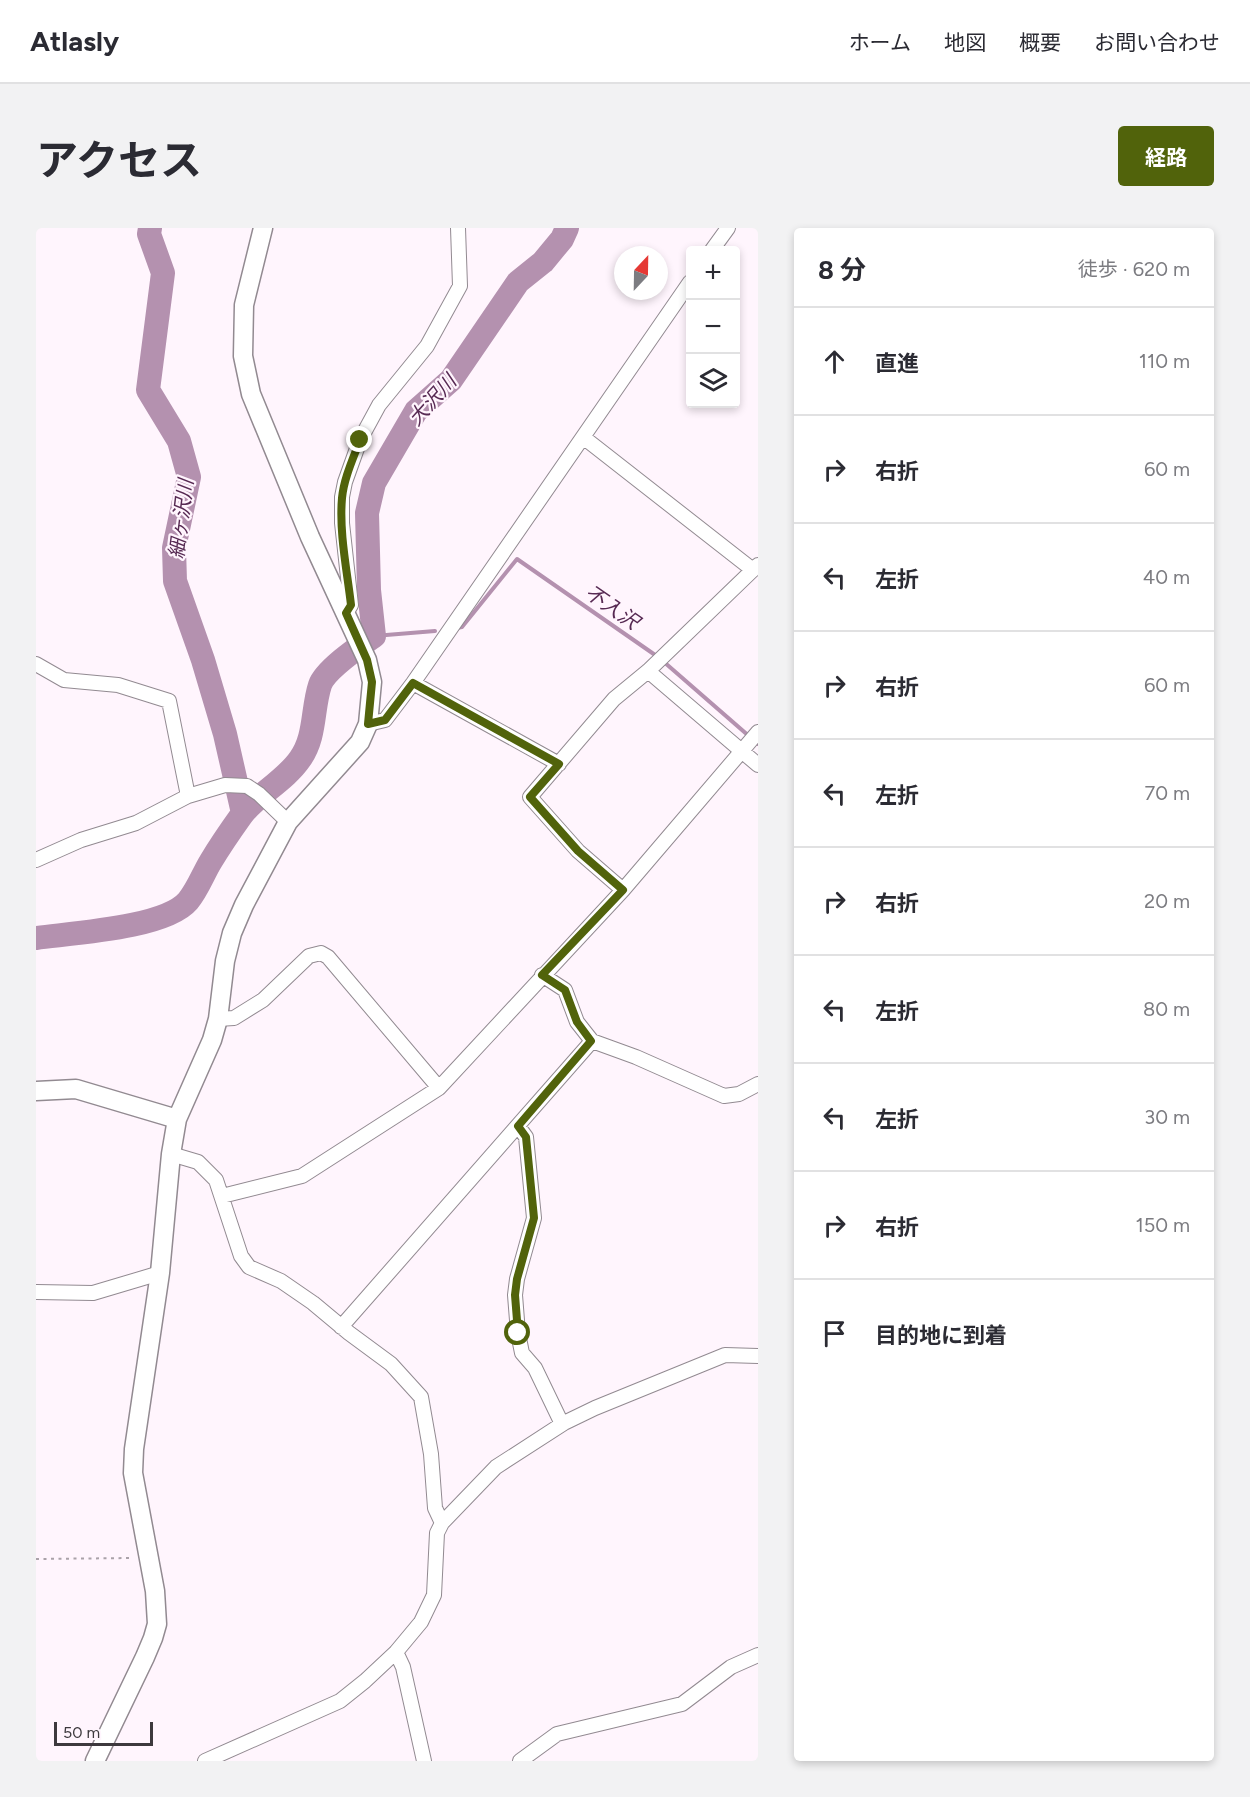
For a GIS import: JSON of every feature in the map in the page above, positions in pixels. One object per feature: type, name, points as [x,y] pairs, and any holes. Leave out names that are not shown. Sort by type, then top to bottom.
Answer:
[{"type":"street","points":[[95,1761],[153,1638],[157,1624],[149,1557],[133,1473],[134,1449],[160,1273],[171,1154],[177,1119],[212,1040],[218,1019],[225,961],[232,933],[244,905],[288,822],[360,741],[368,724],[372,682],[367,660],[310,537],[251,394],[243,356],[244,305],[263,228]]},
{"type":"street","points":[[346,613],[351,605],[342,523],[342,497],[348,470],[360,440],[379,405],[427,346],[460,286],[458,228]]},
{"type":"street","points":[[715,246],[728,228]]},
{"type":"street","points":[[368,724],[385,720],[413,683],[686,288]]},
{"type":"street","points":[[583,437],[755,567],[656,663],[615,699],[530,797],[578,851],[623,890]]},
{"type":"street","points":[[656,663],[741,751],[758,765]]},
{"type":"street","points":[[36,664],[64,680],[118,685],[169,701],[188,795]]},
{"type":"street","points":[[413,683],[559,764]]},
{"type":"street","points":[[222,1196],[302,1176],[439,1088],[623,890],[758,732]]},
{"type":"street","points":[[36,860],[81,840],[136,823],[188,795],[225,785],[247,786],[259,794],[288,822]]},
{"type":"street","points":[[218,1019],[234,1018],[253,1006],[309,956],[321,953],[328,957],[439,1088]]},
{"type":"street","points":[[542,975],[565,990],[577,1022],[591,1041],[636,1057],[724,1096],[739,1094],[758,1084]]},
{"type":"street","points":[[341,1327],[591,1041]]},
{"type":"street","points":[[36,1091],[76,1089],[177,1119]]},
{"type":"street","points":[[518,1126],[526,1137],[534,1218],[517,1279],[515,1295],[518,1333],[522,1353],[535,1368],[562,1424]]},
{"type":"street","points":[[171,1154],[198,1162],[216,1180],[241,1256],[249,1267],[281,1281],[313,1304],[391,1364],[421,1398],[431,1454],[435,1508],[442,1523]]},
{"type":"street","points":[[36,1292],[93,1293],[160,1273]]},
{"type":"street","points":[[208,1760],[340,1701],[365,1682],[396,1652],[421,1622],[434,1595],[437,1533],[442,1523],[496,1467],[562,1424],[595,1408],[724,1355],[758,1356]]},
{"type":"street","points":[[396,1652],[404,1667],[424,1761]]},
{"type":"street","points":[[520,1761],[557,1734],[682,1704],[731,1667],[758,1655]]},
{"type":"path","points":[[36,1559],[149,1557]]},
{"type":"waterway","name":"細ヶ沢川","points":[[150,228],[149,234],[163,273],[148,390],[179,441],[189,477],[174,548],[175,581],[203,660],[225,734],[243,813]]},
{"type":"waterway","name":"細ヶ沢川","points":[[36,938],[117,928],[160,917],[176,910],[192,896],[237,821],[300,759],[309,742],[323,679],[374,636],[369,590],[367,513],[374,483],[416,411],[451,380],[518,282],[543,262],[562,239],[567,228]]},
{"type":"waterway","name":"不入沢","points":[[457,628],[462,627],[517,559],[658,657]]},
{"type":"waterway","name":"不入沢","points":[[374,636],[435,631]]},
{"type":"waterway","name":"不入沢","points":[[664,662],[758,744]]},
{"type":"route","points":[[360,440],[345,482],[342,497],[342,523],[351,605],[346,613],[367,660],[372,682],[368,724],[385,720],[413,683],[559,764],[530,797],[578,851],[623,890],[542,975],[565,990],[577,1022],[591,1041],[518,1126],[526,1137],[534,1218],[517,1279],[515,1295],[518,1333]]},
{"type":"water label","name":"大沢川","points":[[432,400]]}]
